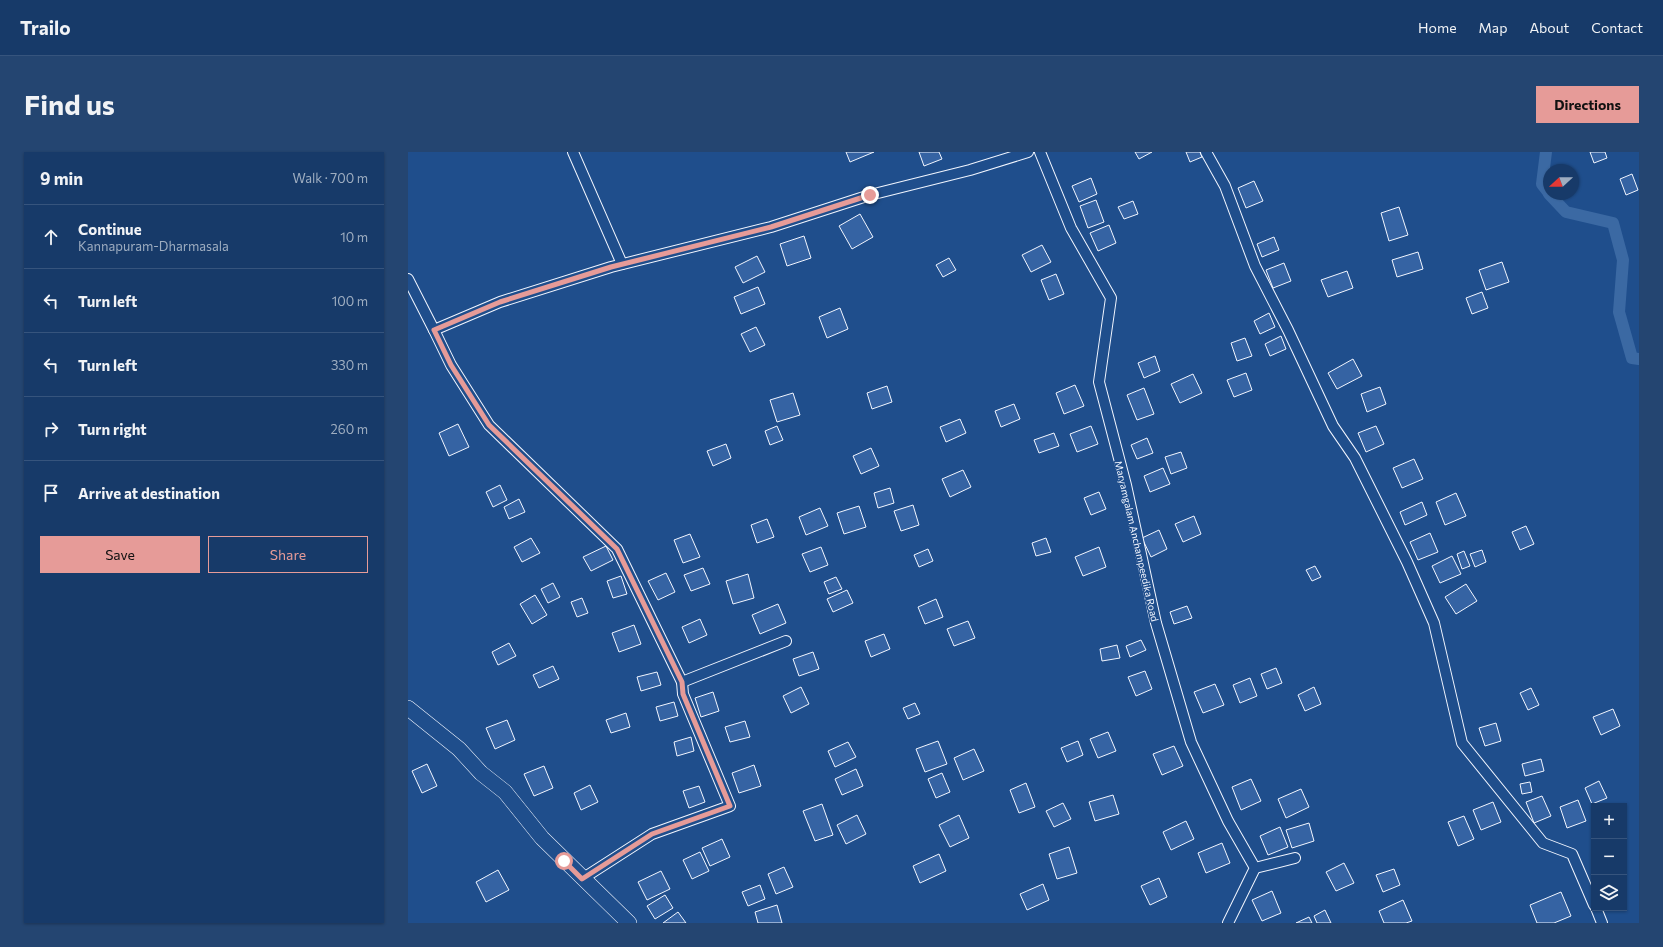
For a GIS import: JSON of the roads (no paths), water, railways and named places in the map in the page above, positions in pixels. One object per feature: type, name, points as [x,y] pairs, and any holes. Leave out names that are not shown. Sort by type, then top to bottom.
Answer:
[{"type":"main road","points":[[408,708],[458,749],[481,773],[504,792],[542,838],[582,879],[629,923]]},
{"type":"street","points":[[573,152],[622,264]]},
{"type":"street","points":[[434,330],[500,302],[622,264],[771,227],[870,195],[970,170],[1028,152]]},
{"type":"street","name":"Maryamgalam Anchampeedika Road","points":[[1040,152],[1072,228],[1111,298],[1100,382],[1126,485],[1156,622],[1191,742],[1228,821],[1255,868]]},
{"type":"street","points":[[1206,152],[1225,186],[1255,266],[1288,330],[1333,426],[1355,458],[1407,562],[1434,623],[1462,743],[1543,842],[1572,854],[1591,898]]},
{"type":"street","points":[[408,279],[451,365],[489,425],[617,549],[682,682],[683,694],[730,806],[652,834],[582,879]]},
{"type":"street","points":[[682,682],[786,641]]},
{"type":"street","points":[[1228,923],[1255,868],[1295,858]]},
{"type":"street","points":[[1597,911],[1602,923]]},
{"type":"waterway","points":[[1544,164],[1546,152]]},
{"type":"waterway","points":[[1543,176],[1543,185]]},
{"type":"waterway","points":[[1555,200],[1566,212],[1613,223],[1623,260],[1619,312],[1632,358],[1639,359]]}]
